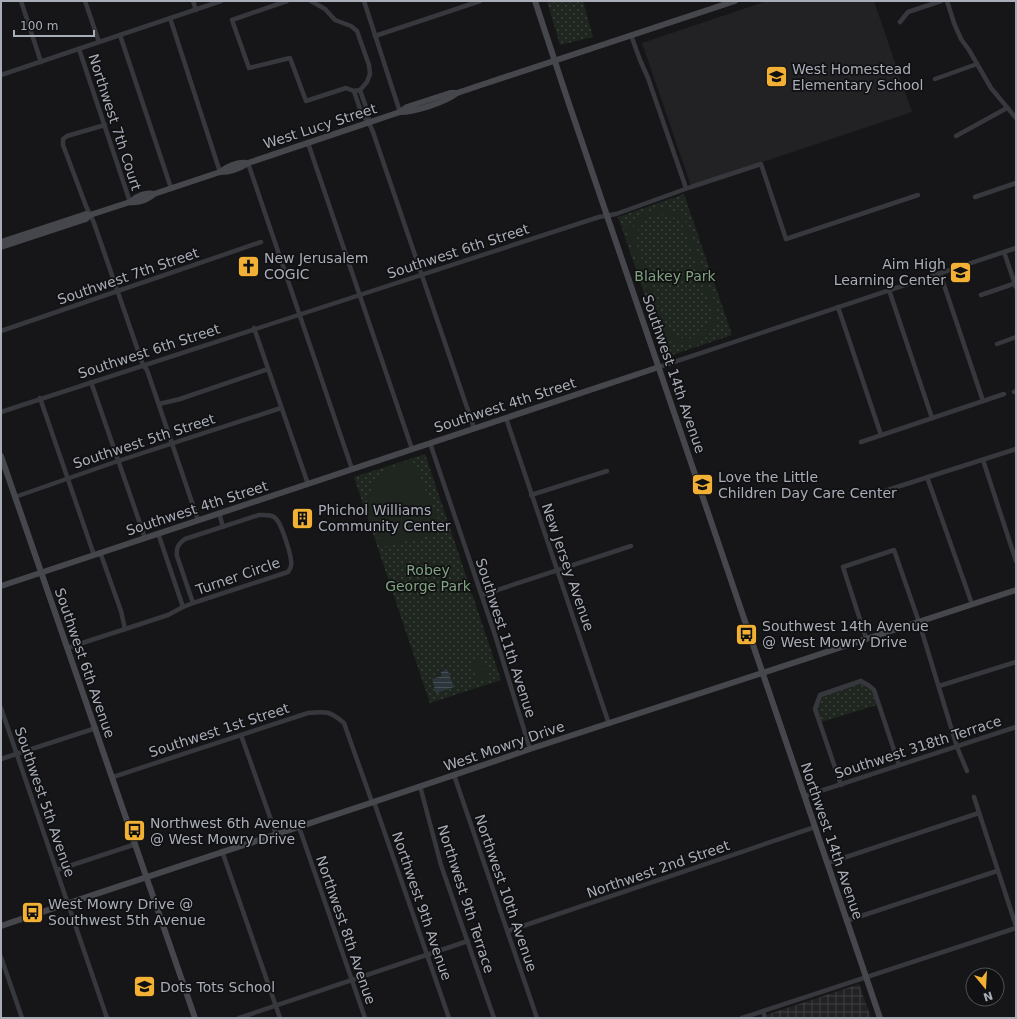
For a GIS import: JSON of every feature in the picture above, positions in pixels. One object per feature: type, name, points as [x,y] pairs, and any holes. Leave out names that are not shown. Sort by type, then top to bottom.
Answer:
[{"type":"street","points":[[21,1],[40,62]]},
{"type":"street","name":"Northwest 7th Court","points":[[85,1],[99,42]]},
{"type":"street","points":[[193,1],[196,10]]},
{"type":"street","points":[[1,75],[221,1]]},
{"type":"street","points":[[288,1],[232,20],[250,68],[290,58],[306,101],[346,88],[354,91],[360,90],[367,82],[370,74],[369,65],[357,31],[351,26],[335,20],[325,9],[311,1]]},
{"type":"street","points":[[364,1],[400,112]]},
{"type":"street","points":[[375,36],[480,1]]},
{"type":"street","name":"Southwest 14th Avenue","points":[[535,1],[762,672]]},
{"type":"street","name":"West Lucy Street","points":[[90,215],[130,202],[136,203],[150,198],[154,194],[220,172],[228,172],[242,168],[248,163],[400,112],[409,112],[423,108],[451,98],[457,93],[735,1]]},
{"type":"street","points":[[900,22],[908,12],[940,1]]},
{"type":"street","points":[[947,1],[959,34],[991,88],[1016,118]]},
{"type":"street","points":[[170,18],[220,172]]},
{"type":"street","points":[[120,35],[171,188]]},
{"type":"street","points":[[631,36],[648,78],[686,188]]},
{"type":"street","name":"Northwest 7th Court","points":[[79,48],[130,202]]},
{"type":"street","points":[[935,79],[977,64]]},
{"type":"street","points":[[360,90],[368,113],[369,123],[474,428]]},
{"type":"street","points":[[354,91],[362,116],[369,123]]},
{"type":"street","points":[[956,136],[1007,108]]},
{"type":"street","points":[[105,125],[70,135],[63,139],[62,143],[90,215],[143,365],[147,370],[198,520]]},
{"type":"street","points":[[308,143],[412,449]]},
{"type":"street","points":[[248,163],[352,469]]},
{"type":"street","name":"Southwest 6th Street","points":[[1,412],[359,294],[598,217],[630,209],[686,188],[761,164],[786,239],[918,195]]},
{"type":"street","points":[[975,197],[1016,183]]},
{"type":"street","points":[[1,242],[86,214],[90,215]]},
{"type":"street","points":[[1,247],[86,219],[90,215]]},
{"type":"street","name":"Southwest 7th Street","points":[[1,331],[261,242]]},
{"type":"street","name":"Southwest 4th Street","points":[[1,586],[1016,248]]},
{"type":"street","points":[[981,295],[1016,284],[1004,252]]},
{"type":"street","points":[[940,273],[983,401]]},
{"type":"street","points":[[889,290],[932,418]]},
{"type":"street","points":[[838,307],[881,435]]},
{"type":"street","points":[[254,328],[308,484]]},
{"type":"street","points":[[997,344],[1016,337]]},
{"type":"street","points":[[159,404],[180,399],[268,369]]},
{"type":"street","points":[[91,382],[145,538]]},
{"type":"street","points":[[861,442],[1004,394]]},
{"type":"street","points":[[40,398],[94,555]]},
{"type":"street","name":"Southwest 5th Street","points":[[15,497],[67,478],[281,408]]},
{"type":"street","name":"New Jersey Avenue","points":[[506,418],[609,724]]},
{"type":"street","name":"Southwest 11th Avenue","points":[[430,443],[482,595],[530,749]]},
{"type":"street","points":[[875,494],[1016,449]]},
{"type":"street","name":"Southwest 6th Avenue","points":[[1,456],[195,1018]]},
{"type":"street","points":[[983,460],[1016,562]]},
{"type":"street","points":[[531,495],[607,471]]},
{"type":"street","points":[[927,477],[972,604]]},
{"type":"street","points":[[219,513],[223,527]]},
{"type":"street","name":"Turner Circle","points":[[259,515],[270,515],[277,519],[292,565],[288,572],[193,603],[176,550],[179,543],[185,539],[223,527],[259,515]]},
{"type":"street","points":[[158,533],[183,606]]},
{"type":"street","points":[[482,595],[631,546]]},
{"type":"street","points":[[866,638],[843,567],[894,550],[919,622],[957,746],[967,771]]},
{"type":"street","points":[[100,552],[121,611],[125,629]]},
{"type":"street","name":"West Mowry Drive","points":[[1,926],[762,672],[1016,590]]},
{"type":"street","points":[[67,648],[168,615],[183,606],[193,603]]},
{"type":"street","points":[[939,686],[1016,662]]},
{"type":"street","name":"Northwest 14th Avenue","points":[[762,672],[880,1018]]},
{"type":"street","points":[[841,785],[815,709],[820,695],[861,681],[874,690],[898,765]]},
{"type":"street","name":"Southwest 5th Avenue","points":[[1,708],[107,1018]]},
{"type":"street","name":"Southwest 1st Street","points":[[112,777],[308,713],[321,711],[333,714]]},
{"type":"street","name":"Northwest 9th Avenue","points":[[333,714],[344,723],[448,1018]]},
{"type":"street","name":"Southwest 318th Terrace","points":[[805,796],[1016,727]]},
{"type":"street","points":[[1,759],[96,728]]},
{"type":"street","points":[[241,735],[276,834]]},
{"type":"street","name":"Northwest 10th Avenue","points":[[454,775],[537,1018]]},
{"type":"street","name":"Northwest 9th Terrace","points":[[420,786],[440,865],[494,1018]]},
{"type":"street","points":[[742,1018],[1016,927],[974,797]]},
{"type":"street","points":[[828,863],[979,813]]},
{"type":"street","name":"Northwest 8th Avenue","points":[[299,827],[365,1018]]},
{"type":"street","name":"Northwest 2nd Street","points":[[508,931],[815,827]]},
{"type":"street","points":[[57,870],[136,844]]},
{"type":"street","points":[[222,851],[280,1018]]},
{"type":"street","points":[[846,921],[997,871]]},
{"type":"street","points":[[239,1018],[468,941]]},
{"type":"street","points":[[1,957],[22,1018]]},
{"type":"street","points":[[763,1011],[765,1018]]},
{"type":"shaded area","name":"West Homestead Elementary School","points":[[767,1],[874,1],[912,112],[691,186],[642,43]]},
{"type":"shaded area","points":[[447,669],[454,687],[436,693],[432,679],[442,676],[441,672]]},
{"type":"shaded area","points":[[859,984],[871,1018],[757,1018]]},
{"type":"green space","points":[[547,1],[583,1],[593,37],[560,45]]},
{"type":"green space","name":"Blakey Park","points":[[684,194],[732,335],[666,357],[618,217]]},
{"type":"green space","points":[[667,209],[677,212],[687,223],[716,305],[717,316],[711,333],[697,342],[688,344],[679,343],[669,339],[671,345],[666,346],[625,226],[630,224],[632,230],[636,222],[642,216],[653,210]],"holes":[[[659,214],[673,217],[683,226],[711,307],[709,326],[697,337],[689,339],[680,338],[672,334],[665,326],[637,245],[637,234],[641,224],[649,217]]]},
{"type":"green space","name":"Robey George Park","points":[[425,454],[501,680],[430,703],[354,477]]},
{"type":"green space","points":[[408,461],[413,461],[441,525],[438,534],[382,547],[370,519],[368,508],[369,498],[376,482],[382,475],[390,469]]},
{"type":"green space","points":[[483,659],[489,678],[478,682],[471,663]]},
{"type":"green space","points":[[861,682],[873,691],[877,705],[821,722],[817,709],[821,695]]},
{"type":"place","name":"West Homestead Elementary School","points":[[777,77]]},
{"type":"place","name":"New Jerusalem COGIC","points":[[249,266]]},
{"type":"place","name":"Aim High Learning Center","points":[[961,272]]},
{"type":"place","name":"Love the Little Children Day Care Center","points":[[702,485]]},
{"type":"place","name":"Phichol Williams Community Center","points":[[302,518]]},
{"type":"place","name":"Southwest 14th Avenue @ West Mowry Drive","points":[[746,634]]},
{"type":"place","name":"Northwest 6th Avenue @ West Mowry Drive","points":[[135,831]]},
{"type":"place","name":"West Mowry Drive @ Southwest 5th Avenue","points":[[33,912]]},
{"type":"place","name":"Dots Tots School","points":[[144,987]]}]
